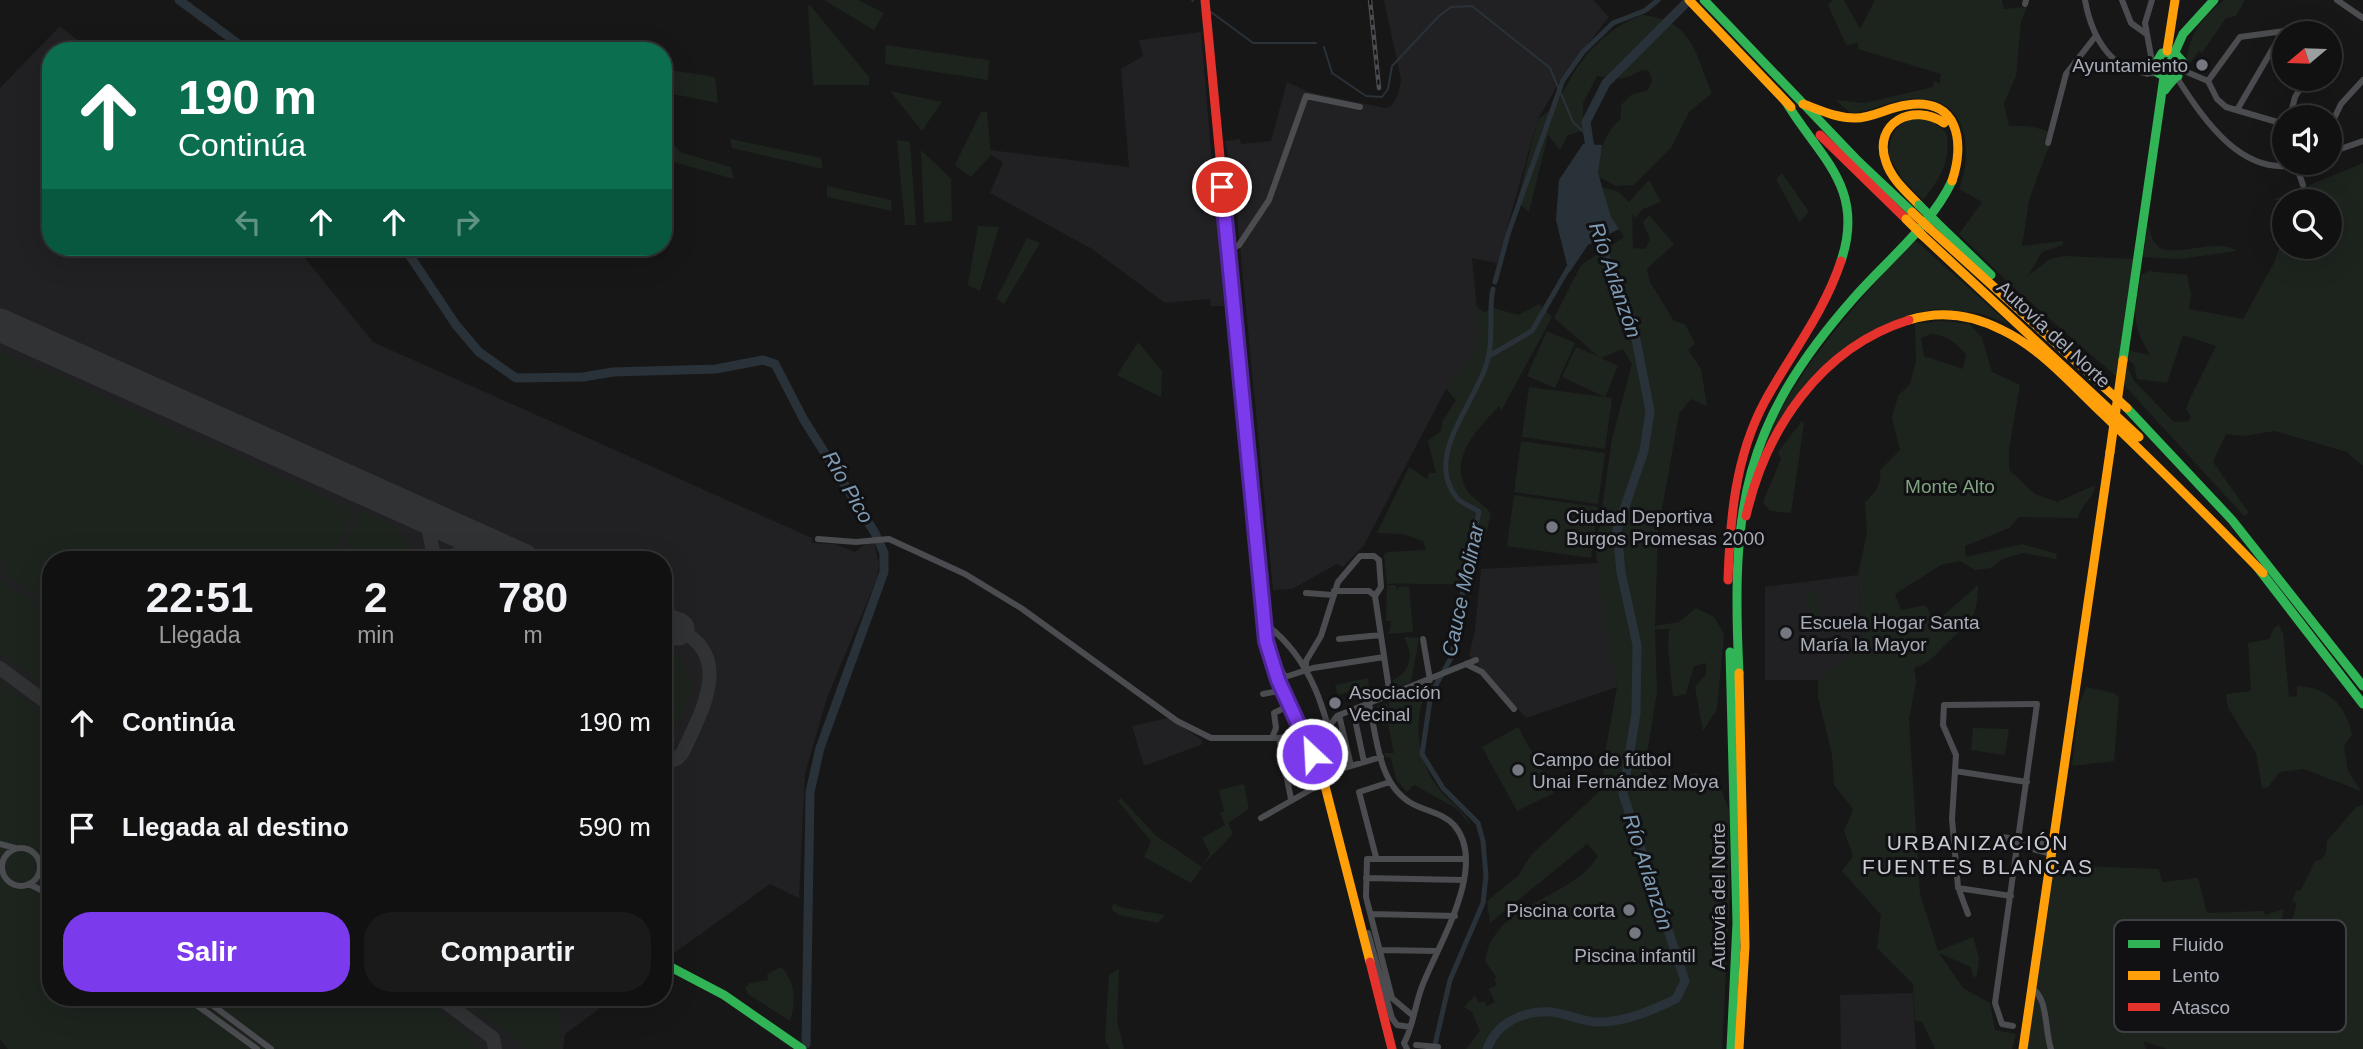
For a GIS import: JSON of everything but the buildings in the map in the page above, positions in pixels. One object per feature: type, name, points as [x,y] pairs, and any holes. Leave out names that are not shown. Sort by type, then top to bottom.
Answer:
[{"type":"main road","points":[[1205,0],[1269,654],[1322,778],[1364,935],[1399,1045]]},
{"type":"main road","name":"Autovía del Norte","points":[[1689,0],[1786,102],[1912,212]]},
{"type":"main road","points":[[2170,51],[2175,0]]},
{"type":"main road","points":[[2161,97],[2155,74],[2157,59],[2170,51],[2214,0]]},
{"type":"main road","name":"Autovía del Norte","points":[[1705,1],[1803,104],[2147,446],[2226,529],[2363,704]]},
{"type":"main road","points":[[2023,1049],[2161,97],[2168,84],[2179,75],[2189,26]]},
{"type":"main road","points":[[2170,51],[2182,58]]},
{"type":"main road","points":[[2155,74],[2179,75]]},
{"type":"main road","points":[[1735,492],[1739,469],[1759,412],[1774,382],[1823,306],[1838,270],[1846,233],[1845,199],[1839,178],[1826,153],[1786,102]]},
{"type":"main road","points":[[1739,689],[1737,526],[1745,483],[1762,433],[1800,365],[1946,194],[1956,174],[1960,154],[1955,126],[1942,111],[1929,105],[1907,104],[1856,118],[1828,115],[1803,104]]},
{"type":"main road","points":[[1735,492],[1760,420],[1793,365],[1934,200],[1947,180],[1954,156],[1950,131],[1935,116],[1921,112],[1895,120],[1885,134],[1883,147],[1890,171],[1912,212],[1929,228],[2086,363],[2122,399],[2126,407],[2228,515],[2306,610],[2363,686]]},
{"type":"main road","points":[[1739,689],[1739,582],[1742,540],[1752,488],[1770,441],[1805,390],[1827,368],[1872,335],[1915,317],[1953,314],[1981,320],[2025,344],[2130,439],[2263,573]]},
{"type":"main road","name":"Autovía del Norte","points":[[1731,1049],[1737,917],[1728,568],[1735,492]]},
{"type":"main road","name":"Autovía del Norte","points":[[1739,689],[1745,939],[1739,1049]]},
{"type":"main road","points":[[672,968],[744,1007],[802,1049]]},
{"type":"street","points":[[2085,0],[2095,37],[2111,55],[2133,72],[2155,74],[2145,33],[2152,0]]},
{"type":"street","points":[[2122,0],[2130,23],[2145,33]]},
{"type":"street","points":[[2337,0],[2363,18]]},
{"type":"street","points":[[2208,81],[2237,39],[2272,33]]},
{"type":"street","points":[[2048,143],[2066,74],[2095,37]]},
{"type":"street","points":[[2238,110],[2272,50]]},
{"type":"street","points":[[2179,75],[2208,81],[2220,102],[2272,120]]},
{"type":"street","points":[[2179,75],[2206,122],[2227,143],[2272,164]]},
{"type":"street","points":[[2341,105],[2363,80]]},
{"type":"street","points":[[1229,251],[1238,245],[1269,200],[1306,96],[1360,107]]},
{"type":"street","points":[[2342,148],[2363,141]]},
{"type":"street","points":[[2302,175],[2304,186]]},
{"type":"street","points":[[818,539],[901,542],[977,581],[1021,608],[1177,722],[1211,738],[1305,737],[1325,732],[1339,715],[1476,660]]},
{"type":"street","points":[[1306,669],[1306,661],[1321,636],[1334,593],[1360,556],[1374,556],[1380,560],[1381,585],[1375,596]]},
{"type":"street","points":[[1306,593],[1370,591],[1375,596],[1390,696]]},
{"type":"street","points":[[1264,623],[1283,636],[1306,669],[1328,727],[1338,769]]},
{"type":"street","points":[[1339,639],[1381,635]]},
{"type":"street","points":[[1423,639],[1433,678]]},
{"type":"street","points":[[1279,666],[1284,677],[1306,669],[1384,657]]},
{"type":"street","points":[[1466,664],[1482,672],[1514,709]]},
{"type":"street","points":[[1263,694],[1283,690]]},
{"type":"street","points":[[1968,914],[1958,888],[1952,822],[1956,755],[1943,726],[1946,703],[2038,705],[1995,1003],[2001,1024],[2013,1026]]},
{"type":"street","points":[[1369,704],[1381,757],[1390,782],[1407,801],[1454,824],[1463,843],[1463,880],[1455,916],[1412,1011],[1410,1027],[1399,1045]]},
{"type":"street","points":[[1290,705],[1274,713],[1276,738],[1291,799]]},
{"type":"street","points":[[1353,710],[1364,762]]},
{"type":"street","points":[[1339,715],[1351,766]]},
{"type":"street","points":[[1261,818],[1338,769],[1381,757]]},
{"type":"street","points":[[1955,771],[2027,782]]},
{"type":"street","points":[[1390,782],[1359,792],[1372,858],[1366,878],[1371,914],[1393,999],[1412,1011]]},
{"type":"street","points":[[2018,842],[2044,843],[2054,840]]},
{"type":"street","points":[[2018,842],[2052,854]]},
{"type":"street","points":[[0,844],[34,853],[40,871],[29,884]]},
{"type":"street","points":[[16,848],[6,855],[1,865],[11,883],[29,884],[42,890]]},
{"type":"street","points":[[1372,858],[1464,859]]},
{"type":"street","points":[[1366,878],[1463,880]]},
{"type":"street","points":[[1958,888],[2011,896]]},
{"type":"street","points":[[1353,895],[1362,912],[1392,1018],[1397,1025],[1410,1027]]},
{"type":"street","points":[[1371,914],[1455,916]]},
{"type":"street","points":[[1380,950],[1437,951]]},
{"type":"street","points":[[2032,989],[2042,1000],[2044,1026],[2051,1049]]},
{"type":"street","points":[[198,1006],[257,1049]]},
{"type":"street","points":[[213,1006],[271,1049]]},
{"type":"street","points":[[1399,1045],[1415,1039],[1415,1047],[1435,1047]]},
{"type":"street","points":[[1399,1045],[1408,1049]]},
{"type":"shaded area","points":[[1384,0],[1593,0],[1609,17],[1564,74],[1538,119],[1497,263],[1472,258],[1480,340],[1473,357],[1446,389],[1364,545],[1343,567],[1337,564],[1292,589],[1273,590],[1234,184],[1225,141],[1240,139],[1241,144],[1271,141],[1287,82],[1309,92],[1385,108],[1391,106],[1398,95],[1401,80]]},
{"type":"shaded area","points":[[60,26],[80,42],[45,42]]},
{"type":"shaded area","points":[[1201,32],[1224,306],[1211,306],[1210,299],[1165,303],[1092,249],[990,193],[1003,162],[991,155],[990,150],[1129,167],[1121,69],[1143,56],[1139,40]]},
{"type":"shaded area","points":[[42,45],[42,256],[303,256],[373,342],[812,538],[812,543],[834,544],[855,552],[865,544],[874,543],[879,564],[877,578],[827,698],[805,774],[799,898],[770,884],[672,954],[672,551],[42,551],[42,820],[0,789],[0,88]]},
{"type":"shaded area","points":[[1583,144],[1602,145],[1598,173],[1611,217],[1619,229],[1588,245],[1569,273],[1556,220],[1559,180]]},
{"type":"shaded area","points":[[1598,563],[1617,687],[1526,718],[1469,655],[1475,631],[1481,569]]},
{"type":"shaded area","points":[[1858,575],[1862,648],[1818,680],[1765,680],[1765,587]]},
{"type":"shaded area","points":[[1168,718],[1201,739],[1203,744],[1144,766],[1132,726]]},
{"type":"shaded area","points":[[1913,993],[1916,1049],[1841,1049],[1840,995]]},
{"type":"shaded area","points":[[289,1006],[603,1006],[565,1034],[563,1049],[347,1049]]},
{"type":"green space","points":[[824,0],[858,0],[884,13],[874,30]]},
{"type":"green space","points":[[1833,0],[1844,0],[1860,29],[1875,0],[2002,0],[2004,9],[2027,7],[2021,22],[2016,76],[2004,103],[2009,126],[2028,126],[2028,131],[2029,126],[2048,131],[2044,144],[2049,146],[2029,200],[2022,246],[2063,241],[2063,245],[2042,252],[2028,276],[2050,259],[2064,256],[2134,259],[2117,377],[2015,289],[1959,234],[1982,202],[1959,189],[1964,173],[1965,140],[1954,113],[1943,104],[1928,99],[1909,99],[1851,113],[1835,100],[1865,103],[1933,87],[1934,81],[1940,83],[1941,74],[1858,49],[1858,43],[1846,45],[1828,5]]},
{"type":"green space","points":[[2224,0],[2245,0],[2236,16],[2226,18],[2202,53],[2199,51],[2187,67],[2192,38],[2209,14]]},
{"type":"green space","points":[[810,5],[869,77],[869,85],[813,85]]},
{"type":"green space","points":[[1642,15],[1659,18],[1682,31],[1696,52],[1712,93],[1689,112],[1671,148],[1634,185],[1616,186],[1599,177],[1603,145],[1621,119],[1621,105],[1631,95],[1648,90],[1652,80],[1649,71],[1641,70],[1620,78],[1597,76],[1583,103],[1583,130],[1567,136],[1560,150],[1548,135],[1529,212],[1517,202],[1538,119],[1555,105],[1593,48],[1611,32]]},
{"type":"green space","points":[[886,45],[989,60],[988,80],[885,64]]},
{"type":"green space","points":[[672,70],[715,77],[718,103],[672,94]]},
{"type":"green space","points":[[890,91],[942,102],[922,131]]},
{"type":"green space","points":[[981,112],[987,112],[991,155],[971,177],[955,165]]},
{"type":"green space","points":[[1925,116],[1946,132],[1947,151],[1943,169],[1923,200],[1903,180],[1889,156],[1891,139],[1898,128]]},
{"type":"green space","points":[[730,139],[821,158],[823,169],[732,148]]},
{"type":"green space","points":[[897,140],[910,142],[916,225],[905,225]]},
{"type":"green space","points":[[672,142],[680,152],[731,167],[734,179],[672,162]]},
{"type":"green space","points":[[921,150],[951,179],[952,221],[924,223]]},
{"type":"green space","points":[[2363,163],[2363,466],[2347,452],[2275,431],[2243,436],[2226,434],[2213,462],[2249,513],[2244,516],[2124,385],[2127,366],[2134,381],[2174,422],[2188,421],[2191,417],[2186,409],[2188,403],[2216,346],[2183,335],[2167,383],[2137,379],[2134,365],[2128,359],[2130,351],[2150,355],[2139,333],[2135,316],[2141,275],[2149,271],[2187,275],[2191,294],[2189,309],[2243,319],[2276,259],[2342,259],[2342,189],[2300,189],[2334,175],[2342,175],[2342,172]]},
{"type":"green space","points":[[1782,173],[1809,212],[1799,222],[1776,179]]},
{"type":"green space","points":[[1649,180],[1661,202],[1643,209],[1635,218],[1632,214],[1633,248],[1645,249],[1650,240],[1643,222],[1649,215],[1674,244],[1647,269],[1650,282],[1674,321],[1685,324],[1695,344],[1688,350],[1701,369],[1707,406],[1691,399],[1679,414],[1658,532],[1655,626],[1679,622],[1696,608],[1714,617],[1724,634],[1717,709],[1703,731],[1695,687],[1706,674],[1706,663],[1694,666],[1686,694],[1673,697],[1668,649],[1669,629],[1655,629],[1657,692],[1645,766],[1658,781],[1696,773],[1719,784],[1729,810],[1730,892],[1722,1049],[1466,1049],[1480,1031],[1472,1012],[1464,1007],[1475,995],[1479,1003],[1484,1001],[1487,1006],[1495,1002],[1489,989],[1497,985],[1494,979],[1497,978],[1485,961],[1491,941],[1517,914],[1570,883],[1598,856],[1587,844],[1490,923],[1487,901],[1518,876],[1531,855],[1602,789],[1605,753],[1617,687],[1600,591],[1596,551],[1612,439],[1632,364],[1623,349],[1601,358],[1618,366],[1605,397],[1562,377],[1576,347],[1598,356],[1554,318],[1581,265],[1624,237],[1611,217],[1601,187],[1619,192],[1629,202]]},
{"type":"green space","points":[[827,186],[891,200],[892,211],[827,197]]},
{"type":"green space","points":[[2148,225],[2153,241],[2161,249],[2220,246],[2237,251],[2180,259],[2143,257]]},
{"type":"green space","points":[[978,226],[999,227],[980,291],[968,285]]},
{"type":"green space","points":[[1027,238],[1040,243],[1004,304],[996,299]]},
{"type":"green space","points":[[1914,239],[2009,324],[1979,313],[1935,309],[1912,314],[1831,361],[1758,458],[1772,426],[1806,369],[1847,316]]},
{"type":"green space","points":[[1539,304],[1552,317],[1501,411],[1499,406],[1475,433],[1461,464],[1465,487],[1491,514],[1473,582],[1387,584],[1384,555],[1388,552],[1426,550],[1423,541],[1403,534],[1377,533],[1409,467],[1427,479],[1429,473],[1436,473],[1428,441],[1441,431],[1442,422],[1456,400],[1446,389],[1474,352],[1479,333],[1475,306],[1485,313],[1491,307],[1518,315]]},
{"type":"green space","name":"Monte Alto","points":[[1941,321],[1970,324],[1982,338],[1992,372],[2020,385],[2009,449],[2009,470],[2035,494],[2057,502],[2095,485],[2078,518],[2019,517],[2009,528],[1965,546],[1966,557],[2022,544],[2057,554],[2056,559],[2024,553],[2002,559],[1991,568],[1975,570],[1960,561],[1941,565],[1895,594],[1901,610],[1926,605],[1933,621],[1978,585],[1976,607],[1970,620],[1931,659],[1914,668],[1916,682],[1909,719],[1920,894],[1938,951],[1973,937],[1979,958],[1977,975],[1973,978],[1971,967],[1939,953],[1963,988],[1990,1003],[1995,1030],[2016,1034],[2012,1049],[1935,1049],[1922,1022],[1915,1020],[1913,984],[1877,948],[1881,915],[1842,871],[1853,856],[1844,831],[1853,809],[1834,785],[1832,754],[1818,697],[1818,680],[1862,648],[1858,575],[1867,533],[1865,502],[1877,488],[1880,470],[1900,450],[1892,418],[1898,396],[1910,384],[1916,361],[1915,324]],"holes":[[[1937,335],[1951,340],[1963,350],[1966,355],[1963,369],[1924,356],[1921,338]]]},
{"type":"green space","points":[[1547,331],[1575,343],[1555,388],[1527,376]]},
{"type":"green space","points":[[1138,342],[1162,371],[1161,397],[1117,375]]},
{"type":"green space","points":[[0,350],[353,509],[336,551],[42,551],[42,599],[0,571],[3,560],[0,559]]},
{"type":"green space","name":"Ciudad Deportiva Burgos Promesas 2000","points":[[1529,387],[1612,398],[1605,449],[1522,437]]},
{"type":"green space","points":[[1802,421],[1804,424],[1791,513],[1770,511],[1763,502],[1781,459],[1778,452]]},
{"type":"green space","name":"Ciudad Deportiva Burgos Promesas 2000","points":[[1521,441],[1605,453],[1598,504],[1514,492]]},
{"type":"green space","name":"Ciudad Deportiva Burgos Promesas 2000","points":[[1514,495],[1598,507],[1591,558],[1507,546]]},
{"type":"green space","points":[[359,511],[386,523],[402,534],[412,551],[343,551]]},
{"type":"green space","points":[[0,580],[42,606],[42,684],[0,653]]},
{"type":"green space","points":[[1387,585],[1396,585],[1397,591],[1399,587],[1409,586],[1413,632],[1386,634],[1390,631],[1391,621],[1386,621]]},
{"type":"green space","points":[[1806,591],[1819,591],[1819,618],[1806,618]]},
{"type":"green space","points":[[2279,625],[2283,634],[2289,697],[2297,696],[2297,686],[2308,687],[2326,694],[2340,707],[2352,735],[2344,746],[2348,771],[2361,791],[2304,769],[2280,772],[2268,787],[2262,788],[2256,753],[2228,708],[2226,694],[2251,691],[2248,643],[2269,639],[2274,628]]},
{"type":"green space","points":[[1404,637],[1419,638],[1411,682],[1394,689],[1393,680],[1404,672],[1409,662],[1409,650]]},
{"type":"green space","points":[[672,653],[682,659],[693,683],[683,714],[672,730]]},
{"type":"green space","points":[[1368,678],[1369,687],[1338,695],[1335,685]]},
{"type":"green space","points":[[0,681],[42,713],[42,1006],[432,1006],[467,1032],[479,1049],[8,1049],[0,1039]]},
{"type":"green space","points":[[1430,683],[1420,711],[1419,725],[1419,740],[1426,768],[1442,793],[1462,812],[1471,826],[1456,808],[1414,785],[1407,792],[1396,779],[1391,758],[1385,757],[1384,753],[1394,753],[1388,724],[1382,725],[1377,706],[1387,704],[1392,722],[1388,700]]},
{"type":"green space","points":[[2086,687],[2114,693],[2119,698],[2114,761],[2072,766],[2079,705]]},
{"type":"green space","name":"Campo de fútbol Unai Fernández Moya","points":[[1518,727],[1554,793],[1517,811],[1482,747]]},
{"type":"green space","points":[[1973,728],[2009,729],[2005,755],[1971,750]]},
{"type":"green space","points":[[1244,784],[1249,809],[1228,823],[1233,834],[1202,866],[1210,854],[1202,838],[1225,825],[1220,813],[1224,811],[1219,790]]},
{"type":"green space","points":[[1121,798],[1155,835],[1202,867],[1191,883],[1144,857],[1151,841],[1118,801]]},
{"type":"green space","points":[[2363,805],[2363,1049],[2167,1049],[2143,1041],[2146,1049],[2027,1049],[2055,865],[2159,869],[2162,882],[2198,878],[2207,913],[2264,911],[2265,915],[2284,909],[2282,920],[2114,920],[2114,1032],[2346,1032],[2346,920],[2292,920],[2297,903],[2292,901],[2296,891],[2301,890],[2315,861],[2321,860],[2326,853],[2327,841],[2356,807]]},
{"type":"green space","points":[[1114,903],[1120,907],[1165,915],[1158,923],[1119,915],[1111,909]]},
{"type":"green space","points":[[781,967],[792,985],[793,1006],[790,1021],[748,994],[745,988],[750,983],[768,980],[767,974]]},
{"type":"green space","points":[[1119,969],[1117,1021],[1124,1049],[1110,1049],[1105,1039],[1109,975]]},
{"type":"green space","points":[[470,1006],[560,1006],[558,1049],[528,1049]]},
{"type":"waterway","name":"Río Pico","points":[[179,0],[236,42]]},
{"type":"waterway","name":"Cauce Molinar","points":[[1647,9],[1658,0]]},
{"type":"waterway","name":"Río Arlanzón","points":[[1591,154],[1586,122],[1606,83],[1689,0]]},
{"type":"waterway","points":[[1324,47],[1332,73],[1366,96],[1382,97],[1388,89],[1392,66],[1439,16],[1451,7],[1472,6],[1550,68],[1573,122],[1589,137]]},
{"type":"waterway","name":"Cauce Molinar","points":[[1495,282],[1508,234],[1563,80],[1583,52],[1613,23],[1644,11]]},
{"type":"waterway","points":[[1211,12],[1253,43],[1316,43]]},
{"type":"waterway","name":"Río Arlanzón","points":[[1487,1049],[1497,1032],[1522,1016],[1552,1012],[1593,1022],[1620,1020],[1676,999],[1685,981],[1623,794],[1636,713],[1637,645],[1621,572],[1617,530],[1644,451],[1650,411],[1632,319],[1614,281],[1595,227]]},
{"type":"waterway","name":"Río Pico","points":[[410,256],[456,325],[479,352],[516,378],[716,369],[763,360],[775,364],[804,420],[875,533],[884,553],[884,572],[820,748],[810,792],[806,1044]]},
{"type":"waterway","points":[[1489,356],[1532,331],[1569,267]]},
{"type":"waterway","name":"Cauce Molinar","points":[[1434,1049],[1450,980],[1483,903],[1486,876],[1483,841],[1478,823],[1443,788],[1422,754],[1431,694],[1452,656],[1479,512],[1457,498],[1448,482],[1446,464],[1456,428],[1488,359],[1493,289]]},
{"type":"taxiway","points":[[410,509],[428,528],[433,551]]},
{"type":"taxiway","points":[[463,551],[471,547],[501,550]]},
{"type":"taxiway","points":[[672,760],[683,752],[698,720],[709,686],[709,669],[705,654],[695,640],[678,629]]},
{"type":"taxiway","points":[[0,668],[42,699]]},
{"type":"taxiway","points":[[451,1006],[493,1038],[495,1049]]},
{"type":"runway","points":[[0,325],[503,551]]},
{"type":"runway","points":[[672,627],[678,629]]},
{"type":"railway","points":[[1370,0],[1379,88]]},
{"type":"traffic: fast","points":[[1704,0],[1858,161],[1912,212]]},
{"type":"traffic: fast","points":[[2123,360],[2164,77],[2183,34],[2214,0]]},
{"type":"traffic: fast","points":[[2165,90],[2176,77],[2178,73],[2182,66],[2183,62],[2174,52],[2162,53],[2156,63],[2158,73],[2168,78],[2178,76]]},
{"type":"traffic: fast","points":[[1786,102],[1835,174],[1843,193],[1848,213],[1847,235],[1841,261]]},
{"type":"traffic: fast","points":[[1739,673],[1737,615],[1742,516],[1751,472],[1766,429],[1787,388],[1816,345],[1853,299],[1920,228],[1952,181]]},
{"type":"traffic: fast","points":[[1919,205],[1935,221]]},
{"type":"traffic: fast","points":[[1935,221],[1991,275]]},
{"type":"traffic: fast","points":[[2127,408],[2232,520],[2363,686]]},
{"type":"traffic: fast","points":[[2258,568],[2363,704]]},
{"type":"traffic: fast","points":[[1730,652],[1737,923],[1731,1049]]},
{"type":"traffic: fast","points":[[672,968],[724,995],[802,1049]]},
{"type":"traffic: slow","points":[[1689,0],[1791,107]]},
{"type":"traffic: slow","points":[[2167,51],[2175,0]]},
{"type":"traffic: slow","points":[[1803,104],[1848,118],[1868,116],[1907,105],[1924,104],[1938,108],[1948,116],[1957,138],[1958,152],[1952,181]]},
{"type":"traffic: slow","points":[[1919,205],[1900,185],[1886,162],[1883,148],[1885,136],[1898,120],[1908,116],[1932,117],[1944,123]]},
{"type":"traffic: slow","points":[[1912,212],[1929,228]]},
{"type":"traffic: slow","points":[[1906,219],[1922,235]]},
{"type":"traffic: slow","points":[[1929,228],[2127,408]]},
{"type":"traffic: slow","points":[[1922,235],[2139,437]]},
{"type":"traffic: slow","points":[[1909,320],[1933,315],[1968,318],[2002,330],[2030,347],[2068,380],[2263,573]]},
{"type":"traffic: slow","points":[[2110,452],[2123,360]]},
{"type":"traffic: slow","points":[[1246,430],[1267,645],[1278,680],[1324,782],[1370,962]]},
{"type":"traffic: slow","points":[[2023,1049],[2110,452]]},
{"type":"traffic: slow","points":[[1739,673],[1745,946],[1739,1049]]},
{"type":"traffic: jam","points":[[1205,0],[1246,430]]},
{"type":"traffic: jam","points":[[1820,135],[1906,219]]},
{"type":"traffic: jam","points":[[1728,580],[1730,534],[1746,445],[1764,403],[1816,316],[1841,261]]},
{"type":"traffic: jam","points":[[1746,516],[1767,453],[1802,396],[1824,371],[1849,350],[1877,333],[1909,320]]},
{"type":"traffic: jam","points":[[1370,962],[1392,1049]]},
{"type":"place","name":"Ayuntamiento","points":[[2202,65]]},
{"type":"place","name":"Ciudad Deportiva Burgos Promesas 2000","points":[[1552,527]]},
{"type":"place","name":"Escuela Hogar Santa María la Mayor","points":[[1786,633]]},
{"type":"place","name":"Asociación Vecinal","points":[[1335,703]]},
{"type":"place","name":"Campo de fútbol Unai Fernández Moya","points":[[1518,770]]},
{"type":"place","name":"Piscina corta","points":[[1629,910]]},
{"type":"place","name":"Piscina infantil","points":[[1635,933]]},
{"type":"district","name":"URBANIZACIÓN FUENTES BLANCAS","points":[[1978,855]]},
{"type":"route","points":[[1222,187],[1266,641],[1278,680],[1312,754]]}]
